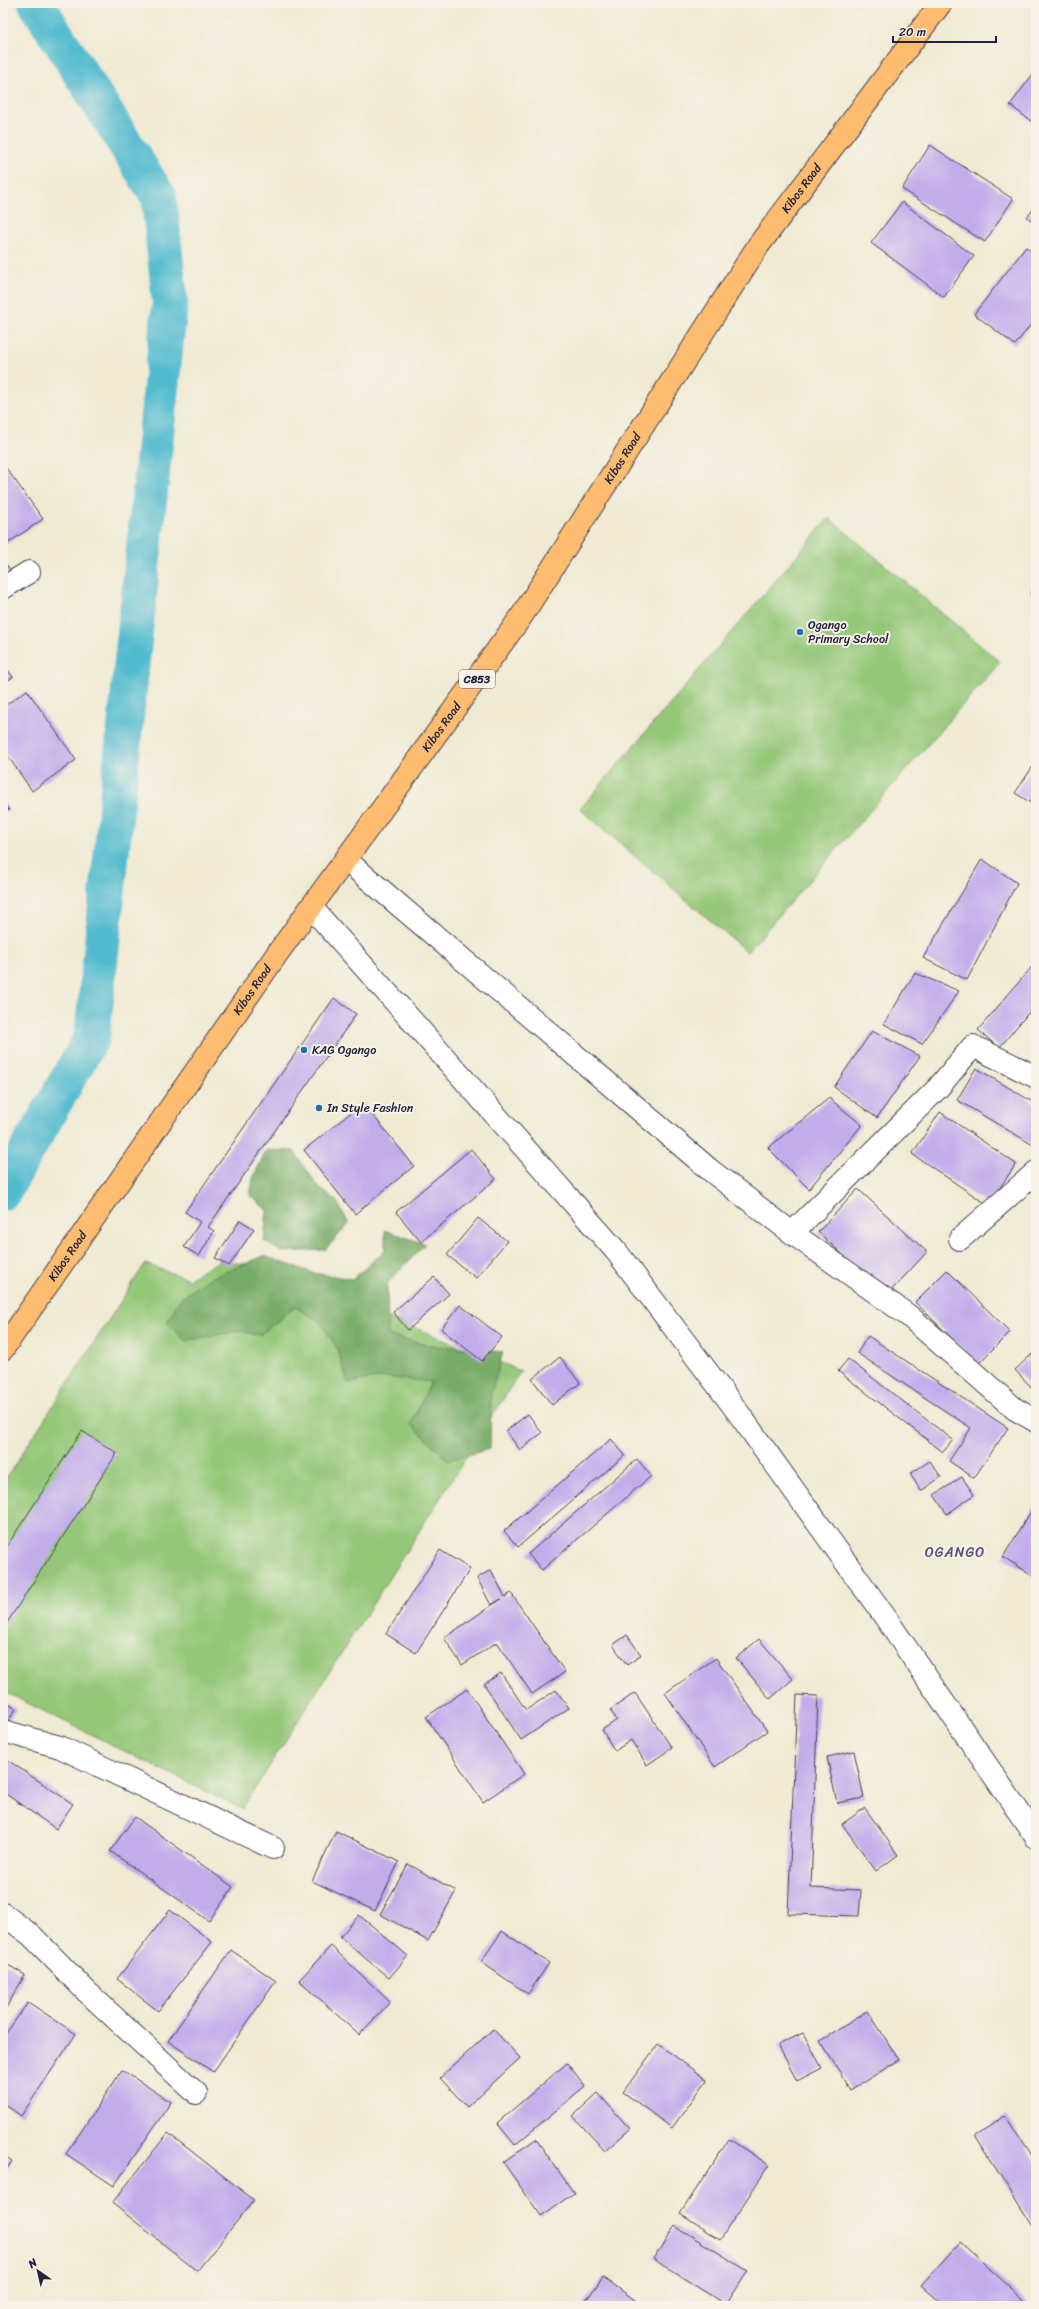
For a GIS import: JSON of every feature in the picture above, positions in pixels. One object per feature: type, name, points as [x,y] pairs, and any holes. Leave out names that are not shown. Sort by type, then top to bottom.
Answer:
[{"type":"main road","name":"Kibos Road","points":[[3,1348],[311,907],[521,617],[758,246],[941,3]]},
{"type":"street","points":[[3,588],[29,572]]},
{"type":"street","points":[[346,860],[710,1170],[792,1233],[909,1316],[1015,1409],[1036,1421]]},
{"type":"street","points":[[311,907],[616,1251],[737,1411],[883,1614],[1036,1837]]},
{"type":"street","points":[[792,1233],[938,1088],[973,1046],[1036,1077]]},
{"type":"street","points":[[960,1239],[1036,1172]]},
{"type":"street","points":[[3,1731],[60,1747],[273,1848]]},
{"type":"street","points":[[3,1914],[32,1936],[87,1992],[196,2092]]},
{"type":"green space","points":[[829,518],[1000,662],[747,952],[580,809]]},
{"type":"green space","points":[[266,1150],[294,1151],[319,1188],[336,1200],[349,1224],[325,1250],[282,1252],[264,1241],[267,1210],[250,1196],[253,1178]]},
{"type":"green space","points":[[385,1230],[425,1244],[387,1284],[388,1335],[427,1345],[503,1352],[491,1394],[490,1449],[448,1460],[411,1424],[431,1382],[383,1377],[348,1383],[336,1346],[320,1322],[295,1307],[260,1335],[238,1331],[185,1341],[167,1322],[181,1298],[208,1279],[264,1256],[313,1273],[353,1279],[385,1250]]},
{"type":"green space","points":[[219,1261],[262,1266],[521,1371],[242,1809],[3,1691],[3,1483],[145,1264],[189,1279]]},
{"type":"building","points":[[1036,70],[1036,125],[1010,105]]},
{"type":"building","points":[[930,145],[1013,199],[985,242],[902,189]]},
{"type":"building","points":[[902,202],[974,256],[944,297],[871,243]]},
{"type":"building","points":[[1036,206],[1036,224],[1027,217]]},
{"type":"building","points":[[1026,247],[1036,255],[1036,318],[1015,345],[974,314]]},
{"type":"building","points":[[4,465],[43,519],[7,544],[3,539]]},
{"type":"building","points":[[3,560],[10,570],[3,575]]},
{"type":"building","points":[[1036,587],[1036,596],[1030,593]]},
{"type":"building","points":[[3,664],[13,677],[3,684]]},
{"type":"building","points":[[27,690],[76,760],[32,791],[3,749],[3,707]]},
{"type":"building","points":[[1036,762],[1036,806],[1015,793]]},
{"type":"building","points":[[3,801],[9,810],[3,814]]},
{"type":"building","points":[[982,859],[1017,883],[967,980],[923,958]]},
{"type":"building","points":[[1036,962],[1036,1004],[999,1048],[978,1030]]},
{"type":"building","points":[[915,973],[959,991],[922,1044],[884,1024]]},
{"type":"building","points":[[334,998],[356,1014],[208,1227],[214,1231],[199,1256],[184,1247],[200,1222],[185,1212]]},
{"type":"building","points":[[872,1031],[920,1056],[877,1118],[834,1087]]},
{"type":"building","points":[[976,1068],[1036,1104],[1036,1140],[1033,1145],[957,1100]]},
{"type":"building","points":[[829,1098],[862,1125],[809,1189],[768,1148]]},
{"type":"building","points":[[363,1103],[414,1166],[355,1214],[304,1150]]},
{"type":"building","points":[[940,1112],[1016,1164],[988,1205],[912,1154]]},
{"type":"building","points":[[471,1149],[496,1179],[421,1242],[396,1212]]},
{"type":"building","points":[[858,1189],[927,1252],[887,1295],[818,1232]]},
{"type":"building","points":[[478,1218],[507,1241],[476,1278],[447,1255]]},
{"type":"building","points":[[240,1220],[254,1229],[229,1266],[215,1258]]},
{"type":"building","points":[[947,1270],[1010,1332],[978,1364],[915,1302]]},
{"type":"building","points":[[434,1277],[449,1294],[408,1330],[393,1312]]},
{"type":"building","points":[[460,1305],[502,1337],[482,1361],[441,1329]]},
{"type":"building","points":[[868,1336],[1008,1428],[974,1478],[949,1461],[971,1428],[857,1353]]},
{"type":"building","points":[[1036,1350],[1036,1392],[1015,1370]]},
{"type":"building","points":[[560,1357],[580,1383],[552,1405],[532,1379]]},
{"type":"building","points":[[848,1359],[953,1440],[943,1452],[838,1371]]},
{"type":"building","points":[[528,1414],[542,1433],[520,1450],[506,1431]]},
{"type":"building","points":[[82,1431],[117,1453],[3,1629],[3,1552]]},
{"type":"building","points":[[611,1439],[625,1455],[518,1547],[504,1531]]},
{"type":"building","points":[[637,1459],[651,1476],[542,1570],[528,1554]]},
{"type":"building","points":[[930,1461],[941,1477],[921,1491],[910,1474]]},
{"type":"building","points":[[962,1477],[974,1495],[947,1514],[934,1495]]},
{"type":"building","points":[[1036,1503],[1036,1573],[1034,1576],[1003,1557]]},
{"type":"building","points":[[440,1550],[470,1569],[416,1653],[386,1634]]},
{"type":"building","points":[[491,1570],[505,1597],[511,1593],[565,1672],[532,1694],[497,1642],[462,1665],[444,1638],[501,1599],[491,1605],[477,1578]]},
{"type":"building","points":[[627,1635],[641,1655],[627,1665],[613,1645]]},
{"type":"building","points":[[759,1639],[793,1679],[770,1699],[736,1658]]},
{"type":"building","points":[[716,1658],[767,1731],[715,1767],[665,1693]]},
{"type":"building","points":[[501,1673],[526,1710],[556,1690],[569,1708],[521,1740],[484,1684]]},
{"type":"building","points":[[467,1689],[524,1774],[483,1802],[426,1717]]},
{"type":"building","points":[[635,1693],[672,1748],[647,1765],[631,1740],[615,1751],[602,1730],[617,1720],[610,1710]]},
{"type":"building","points":[[797,1695],[818,1696],[811,1888],[861,1890],[859,1916],[788,1914]]},
{"type":"building","points":[[3,1701],[16,1709],[3,1728]]},
{"type":"building","points":[[854,1751],[864,1798],[837,1803],[827,1757]]},
{"type":"building","points":[[3,1757],[73,1804],[56,1829],[3,1792]]},
{"type":"building","points":[[865,1808],[898,1855],[876,1871],[842,1824]]},
{"type":"building","points":[[135,1817],[233,1887],[209,1921],[110,1851]]},
{"type":"building","points":[[336,1831],[399,1862],[375,1911],[312,1881]]},
{"type":"building","points":[[408,1864],[456,1891],[428,1941],[380,1914]]},
{"type":"building","points":[[170,1910],[212,1942],[158,2011],[117,1979]]},
{"type":"building","points":[[359,1915],[408,1956],[389,1978],[340,1937]]},
{"type":"building","points":[[502,1931],[549,1963],[528,1994],[481,1962]]},
{"type":"building","points":[[331,1946],[390,2002],[359,2035],[299,1980]]},
{"type":"building","points":[[231,1950],[276,1981],[213,2072],[168,2041]]},
{"type":"building","points":[[3,1962],[25,1975],[3,2013]]},
{"type":"building","points":[[28,2002],[76,2034],[21,2116],[3,2103],[3,2038]]},
{"type":"building","points":[[868,2011],[899,2060],[851,2090],[820,2041]]},
{"type":"building","points":[[493,2029],[520,2058],[467,2107],[440,2078]]},
{"type":"building","points":[[803,2033],[822,2068],[797,2081],[778,2045]]},
{"type":"building","points":[[658,2044],[707,2080],[672,2128],[623,2092]]},
{"type":"building","points":[[567,2063],[585,2086],[515,2145],[497,2123]]},
{"type":"building","points":[[122,2070],[171,2102],[114,2186],[66,2154]]},
{"type":"building","points":[[598,2093],[630,2129],[605,2151],[573,2116]]},
{"type":"building","points":[[1006,2115],[1036,2163],[1036,2230],[975,2135]]},
{"type":"building","points":[[168,2133],[254,2200],[197,2271],[112,2203]]},
{"type":"building","points":[[536,2139],[574,2193],[541,2216],[503,2162]]},
{"type":"building","points":[[729,2139],[769,2165],[720,2240],[680,2214]]},
{"type":"building","points":[[3,2155],[12,2161],[3,2175]]},
{"type":"building","points":[[675,2226],[748,2271],[726,2305],[653,2259]]},
{"type":"building","points":[[960,2242],[1031,2306],[945,2306],[921,2285]]},
{"type":"building","points":[[603,2277],[643,2306],[582,2306]]},
{"type":"waterway","points":[[3,1192],[92,1037],[170,303],[159,197],[36,3]]},
{"type":"place","name":"Ogango Primary School","points":[[800,632]]},
{"type":"place","name":"KAG Ogango","points":[[304,1050]]},
{"type":"place","name":"In Style Fashion","points":[[319,1108]]},
{"type":"district","name":"OGANGO","points":[[955,1552]]}]
